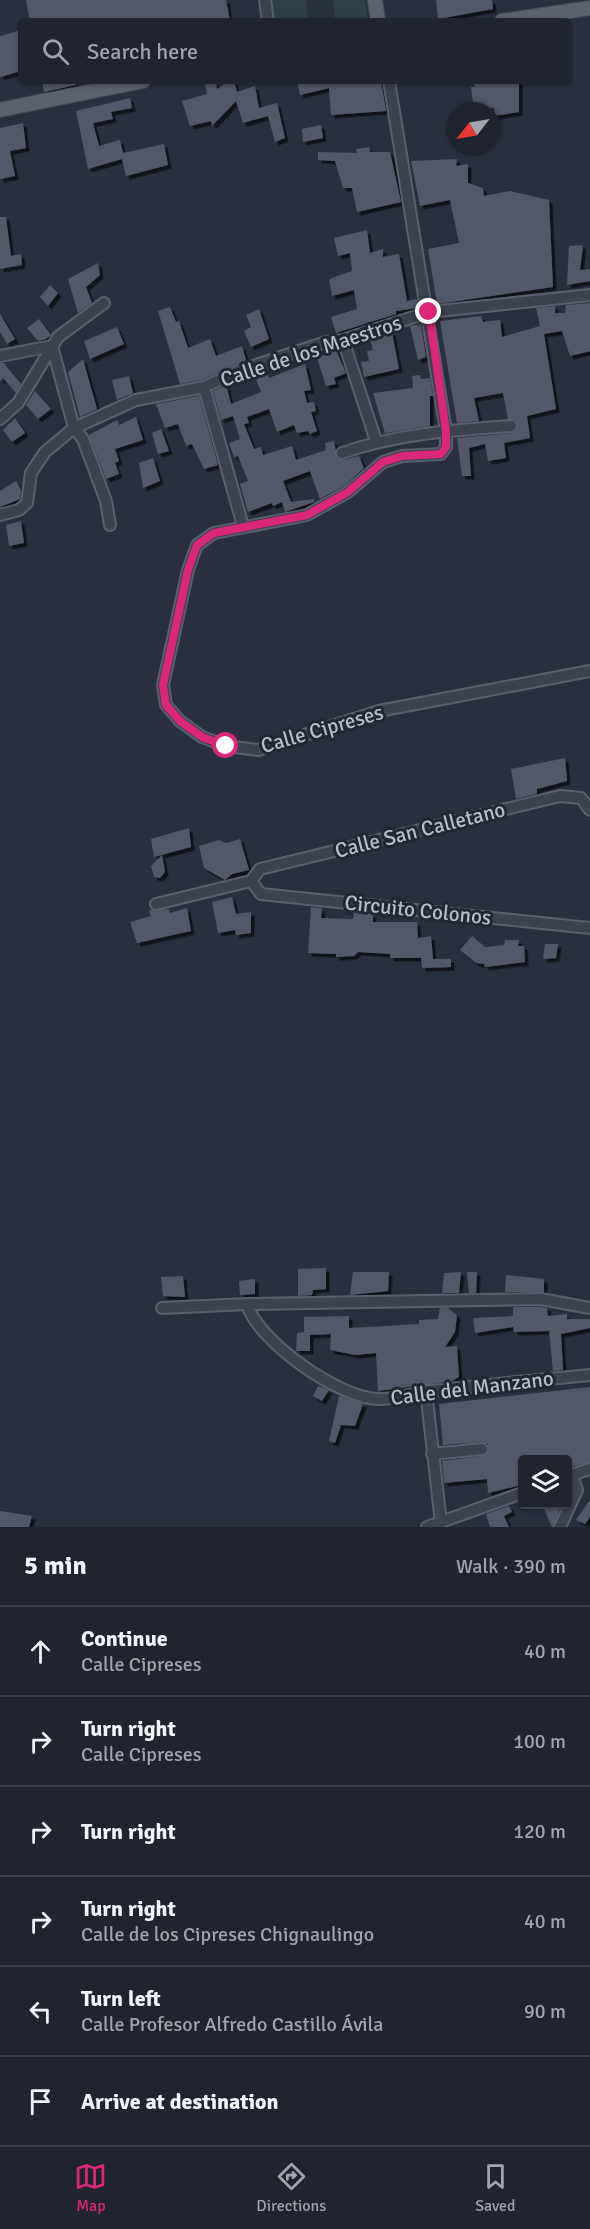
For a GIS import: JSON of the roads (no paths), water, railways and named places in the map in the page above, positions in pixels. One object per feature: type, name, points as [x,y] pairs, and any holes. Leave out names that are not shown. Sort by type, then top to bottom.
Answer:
[{"type":"main road","points":[[375,0],[378,18]]},
{"type":"main road","points":[[522,18],[590,8]]},
{"type":"main road","points":[[0,110],[128,84]]},
{"type":"street","points":[[265,0],[268,18]]},
{"type":"street","points":[[389,84],[429,312],[446,431]]},
{"type":"street","name":"Calle de los Maestros","points":[[0,515],[19,510],[27,503],[31,473],[45,452],[74,428],[136,400],[204,387],[241,370],[429,312],[590,295]]},
{"type":"street","points":[[0,419],[18,403],[58,337],[104,303]]},
{"type":"street","points":[[343,340],[376,441]]},
{"type":"street","points":[[0,356],[52,346]]},
{"type":"street","points":[[52,346],[74,428],[83,439],[102,491],[110,525]]},
{"type":"street","points":[[204,387],[243,526]]},
{"type":"street","points":[[342,453],[376,441],[446,431],[511,426]]},
{"type":"street","name":"Calle Cipreses","points":[[446,431],[446,447],[441,454],[402,456],[383,462],[348,492],[307,515],[283,522],[243,526],[214,533],[197,545],[188,570],[163,685],[166,705],[180,721],[202,737],[226,746],[258,750],[379,711],[590,671]]},
{"type":"street","name":"Calle San Calletano","points":[[156,904],[251,881],[260,869],[560,796],[580,798],[590,810]]},
{"type":"street","name":"Circuito Colonos","points":[[251,881],[261,894],[590,928]]},
{"type":"street","points":[[162,1308],[247,1304],[541,1299],[590,1308]]},
{"type":"street","name":"Calle del Manzano","points":[[247,1304],[250,1316],[290,1357],[343,1390],[378,1400],[426,1391],[590,1375]]},
{"type":"street","points":[[426,1391],[441,1522]]},
{"type":"street","points":[[432,1454],[482,1449]]},
{"type":"street","points":[[572,1475],[590,1469]]},
{"type":"street","points":[[572,1481],[578,1490],[572,1502]]},
{"type":"street","points":[[427,1527],[518,1494]]},
{"type":"street","points":[[560,1527],[569,1509]]}]
